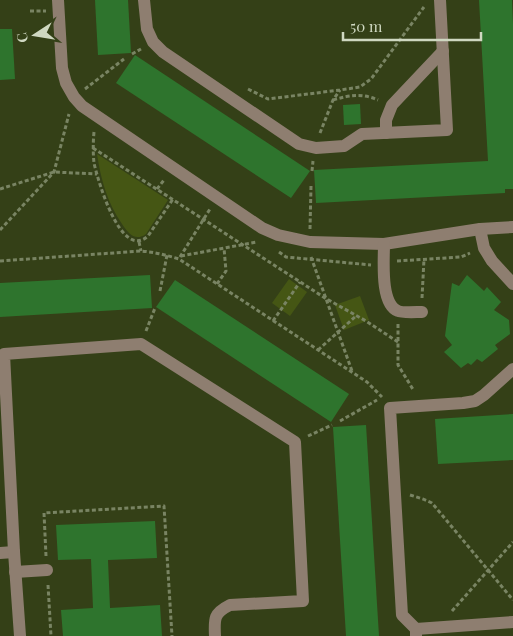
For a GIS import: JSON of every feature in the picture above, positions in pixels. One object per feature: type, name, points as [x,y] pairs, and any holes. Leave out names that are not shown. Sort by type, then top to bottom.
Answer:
[{"type":"lane","points":[[58,0],[62,68],[66,83],[74,98],[98,118],[262,228],[278,235],[310,242],[384,244],[480,229],[513,227]]},
{"type":"lane","points":[[144,0],[148,29],[153,42],[163,52],[299,144],[316,148],[344,146],[362,134],[447,130],[440,0]]},
{"type":"lane","points":[[386,133],[386,120],[392,105],[443,51]]},
{"type":"lane","points":[[480,229],[484,248],[492,261],[513,284]]},
{"type":"lane","points":[[384,244],[384,290],[389,304],[398,311],[422,312]]},
{"type":"lane","points":[[20,636],[4,354],[141,344],[295,442],[303,601],[230,604],[220,610],[214,620],[215,636]]},
{"type":"lane","points":[[513,369],[475,401],[416,406],[386,403],[402,616],[416,633],[439,628],[513,622]]},
{"type":"lane","points":[[0,553],[14,552]]},
{"type":"lane","points":[[15,572],[47,570]]},
{"type":"path","points":[[242,86],[268,99],[360,86],[372,79],[426,4]]},
{"type":"path","points":[[0,230],[54,172],[74,98],[124,60]]},
{"type":"path","points":[[316,148],[319,134],[333,100],[340,90]]},
{"type":"path","points":[[333,100],[350,96],[368,96],[392,105]]},
{"type":"path","points":[[98,118],[94,131],[93,148],[97,174],[104,199],[122,231],[130,239],[139,242],[144,240],[173,200]]},
{"type":"path","points":[[93,148],[325,298],[398,342]]},
{"type":"path","points":[[0,189],[54,172],[97,174]]},
{"type":"path","points":[[311,186],[310,242],[312,259],[352,372]]},
{"type":"path","points":[[180,257],[217,198]]},
{"type":"path","points":[[0,260],[141,251],[180,257],[242,244],[263,242],[278,235]]},
{"type":"path","points":[[139,242],[141,251]]},
{"type":"path","points":[[217,284],[226,271],[224,248]]},
{"type":"path","points":[[160,291],[167,255]]},
{"type":"path","points":[[180,257],[217,284],[367,382],[386,403],[340,421]]},
{"type":"path","points":[[422,312],[424,259]]},
{"type":"path","points":[[274,321],[300,282]]},
{"type":"path","points":[[141,344],[155,308]]},
{"type":"path","points":[[398,311],[398,365],[415,393],[416,406]]},
{"type":"path","points":[[318,350],[356,316]]},
{"type":"path","points":[[295,442],[332,425]]},
{"type":"path","points":[[394,491],[432,503],[513,600]]},
{"type":"path","points":[[51,636],[44,513],[164,506],[172,636]]},
{"type":"path","points":[[439,628],[454,608],[513,542]]},
{"type":"green space","points":[[97,154],[168,200],[146,234],[135,237],[127,230],[117,216],[105,190]]},
{"type":"green space","points":[[289,279],[307,292],[290,316],[272,303]]},
{"type":"green space","points":[[360,296],[369,320],[344,330],[335,305]]},
{"type":"building","points":[[95,0],[128,0],[131,53],[98,55]]},
{"type":"building","points":[[479,0],[512,0],[513,189],[505,189],[505,193],[316,203],[314,170],[488,161]]},
{"type":"building","points":[[0,29],[12,29],[15,79],[0,80]]},
{"type":"building","points":[[135,55],[310,171],[291,198],[116,83]]},
{"type":"building","points":[[360,104],[361,124],[344,125],[343,105]]},
{"type":"building","points":[[150,275],[152,308],[0,317],[0,283]]},
{"type":"building","points":[[467,275],[484,291],[487,287],[501,302],[494,310],[509,320],[510,334],[495,345],[498,349],[482,362],[477,359],[471,365],[468,363],[461,368],[444,352],[452,345],[445,336],[452,283],[459,286]]},
{"type":"building","points":[[175,280],[349,394],[331,422],[156,307]]},
{"type":"building","points":[[513,414],[513,460],[438,464],[435,419]]},
{"type":"building","points":[[366,425],[379,636],[346,636],[333,427]]},
{"type":"building","points":[[155,521],[157,558],[108,560],[110,608],[160,605],[162,636],[63,636],[61,610],[93,608],[91,559],[58,560],[56,525]]}]
